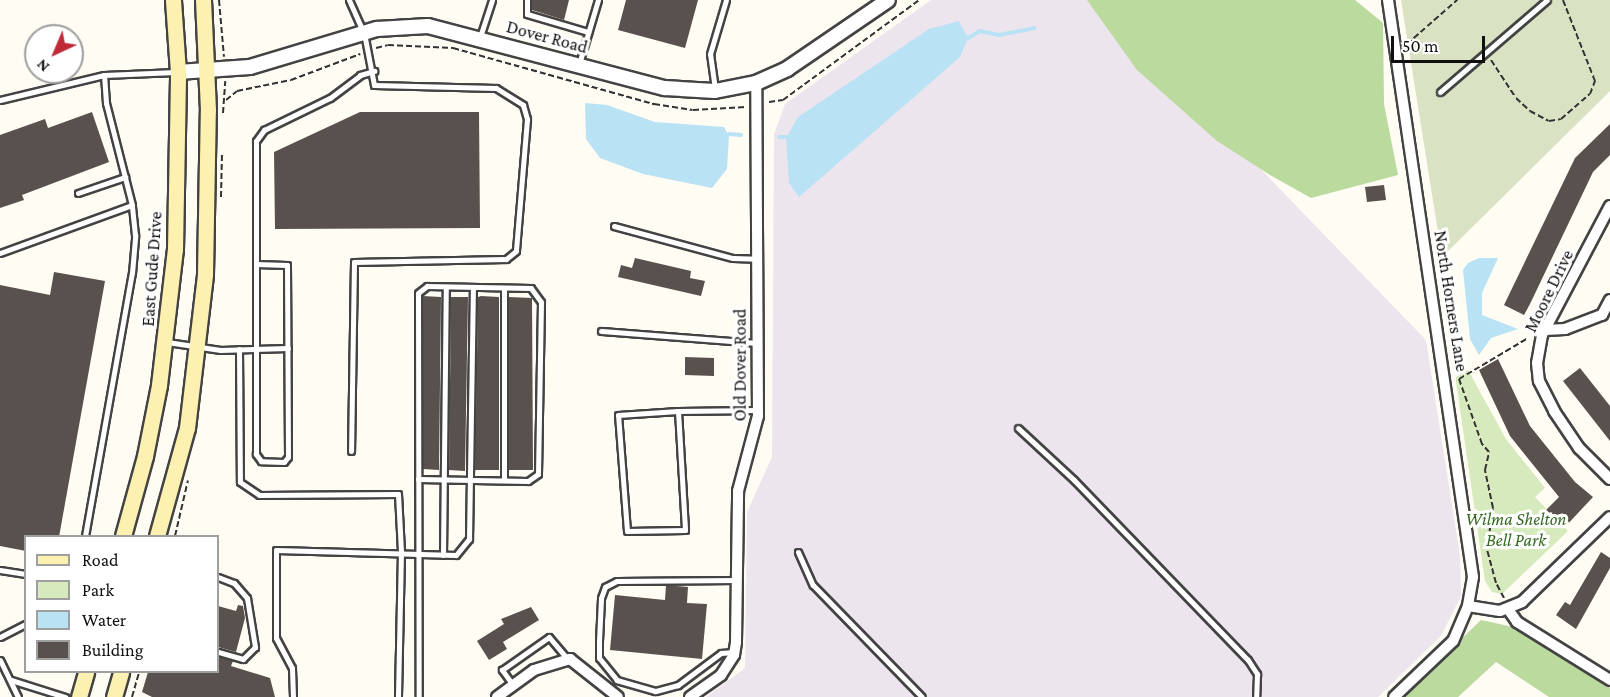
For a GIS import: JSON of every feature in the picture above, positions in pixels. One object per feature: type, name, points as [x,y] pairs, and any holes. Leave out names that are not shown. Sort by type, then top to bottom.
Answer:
[{"type":"main road","name":"East Gude Drive","points":[[124,535],[145,456],[166,342],[175,249],[178,72],[173,0]]},
{"type":"main road","points":[[158,535],[187,428],[199,346],[208,225],[207,72],[203,0]]},
{"type":"main road","points":[[79,697],[86,673]]},
{"type":"main road","points":[[114,697],[121,673]]},
{"type":"street","name":"Dover Road","points":[[178,72],[207,72],[270,63],[393,26],[428,26],[480,37],[664,88],[715,91],[756,83],[800,61],[888,0]]},
{"type":"street","name":"North Horners Lane","points":[[1388,0],[1471,548],[1473,577],[1468,606],[1453,641],[1394,697]]},
{"type":"street","name":"Old Dover Road","points":[[734,652],[738,491],[755,437],[758,410],[756,83]]},
{"type":"street","name":"Moore Drive","points":[[1610,206],[1545,330],[1537,363],[1539,381],[1579,448],[1610,479]]},
{"type":"street","points":[[1545,330],[1565,329],[1602,315],[1610,300]]},
{"type":"street","points":[[1468,606],[1508,609],[1522,602],[1610,517]]},
{"type":"street","points":[[1508,609],[1517,622],[1610,680]]},
{"type":"street","points":[[690,697],[721,675],[734,652]]},
{"type":"street","points":[[497,697],[534,669],[568,660],[618,697]]},
{"type":"lane","points":[[349,0],[364,33],[374,71],[375,85],[495,88],[523,105],[526,130],[519,243],[506,259],[354,261],[351,451]]},
{"type":"lane","points":[[480,37],[492,0]]},
{"type":"lane","points":[[527,0],[527,14],[588,32]]},
{"type":"lane","points":[[579,64],[598,0]]},
{"type":"lane","points":[[715,91],[710,54],[726,0]]},
{"type":"lane","points":[[1440,92],[1547,0]]},
{"type":"lane","points":[[256,264],[287,265],[288,458],[284,462],[261,462],[256,454],[256,264],[259,135],[330,98],[360,75],[374,71]]},
{"type":"lane","points":[[0,100],[104,75],[178,72]]},
{"type":"lane","points":[[85,535],[132,273],[135,235],[132,205],[106,103],[104,75]]},
{"type":"lane","points":[[78,193],[125,177]]},
{"type":"lane","points":[[0,253],[132,205]]},
{"type":"lane","points":[[614,226],[733,258],[757,259]]},
{"type":"lane","points":[[418,479],[528,481],[538,474],[541,302],[531,288],[427,286],[421,289],[418,298],[418,479],[419,697]]},
{"type":"lane","points":[[443,555],[446,287]]},
{"type":"lane","points":[[293,697],[292,668],[276,638],[276,550],[456,555],[469,539],[472,287]]},
{"type":"lane","points":[[504,288],[504,480]]},
{"type":"lane","points":[[601,332],[758,343]]},
{"type":"lane","points":[[166,342],[239,350],[288,348]]},
{"type":"lane","points":[[239,350],[240,482],[259,495],[398,494],[401,552],[398,697]]},
{"type":"lane","points":[[678,411],[685,530],[627,531],[618,415],[678,411],[758,410]]},
{"type":"lane","points":[[1018,428],[1074,480],[1248,660],[1257,674],[1256,697]]},
{"type":"lane","points":[[798,552],[813,585],[922,697]]},
{"type":"lane","points":[[0,570],[24,574]]},
{"type":"lane","points":[[219,577],[234,583],[247,598],[255,647],[243,659],[219,652]]},
{"type":"lane","points":[[734,652],[721,653],[678,685],[655,691],[617,680],[599,658],[599,641],[601,598],[605,587],[617,581],[737,580]]},
{"type":"lane","points":[[0,637],[24,625]]},
{"type":"lane","points":[[513,685],[502,670],[549,637],[568,660]]},
{"type":"lane","points":[[0,660],[18,697]]},
{"type":"lane","points":[[11,680],[65,697]]},
{"type":"path","points":[[1404,47],[1457,0]]},
{"type":"path","points":[[1485,52],[1516,98],[1530,111],[1549,121],[1561,118],[1590,94],[1595,81],[1563,0]]},
{"type":"path","points":[[1508,609],[1496,584],[1487,549],[1493,508],[1485,470],[1489,452],[1482,444],[1459,379],[1528,338]]},
{"type":"path","points":[[132,697],[139,673]]},
{"type":"shaded area","points":[[931,0],[1097,0],[1426,340],[1460,556],[1461,596],[1441,636],[1378,697],[706,697],[745,668],[747,512],[772,457],[774,134],[785,104]]},
{"type":"green space","points":[[1087,0],[1355,0],[1383,23],[1384,104],[1398,175],[1311,198],[1270,175],[1217,141],[1137,70]]},
{"type":"green space","points":[[1401,0],[1610,0],[1610,91],[1442,257]]},
{"type":"green space","name":"Wilma Shelton Bell Park","points":[[1468,370],[1506,439],[1545,488],[1535,497],[1568,531],[1502,594],[1492,592],[1485,581],[1456,382],[1456,377]]},
{"type":"green space","points":[[1481,620],[1513,627],[1610,688],[1610,697],[1549,697],[1496,662],[1458,697],[1401,697]]},
{"type":"water","points":[[959,21],[968,38],[960,57],[799,197],[789,183],[786,138],[798,117],[929,29]]},
{"type":"water","points":[[585,103],[607,105],[655,122],[724,127],[729,136],[727,169],[712,188],[643,174],[600,158],[586,139]]},
{"type":"water","points":[[1479,258],[1498,258],[1482,293],[1482,315],[1518,329],[1491,338],[1479,355],[1470,339],[1463,270],[1468,263]]},
{"type":"building","points":[[532,0],[569,0],[564,20],[532,10]]},
{"type":"building","points":[[626,0],[698,0],[685,48],[618,30]]},
{"type":"building","points":[[92,112],[109,162],[22,195],[24,200],[0,208],[0,135],[45,119],[48,128]]},
{"type":"building","points":[[360,112],[479,112],[480,228],[275,229],[274,152]]},
{"type":"building","points":[[1610,124],[1610,155],[1593,172],[1524,315],[1504,305],[1575,158]]},
{"type":"building","points":[[1384,185],[1386,200],[1367,202],[1365,187]]},
{"type":"building","points":[[635,258],[691,271],[690,278],[705,281],[701,296],[618,277],[621,265],[632,268]]},
{"type":"building","points":[[54,272],[105,281],[59,535],[24,535],[24,551],[0,546],[0,285],[50,295]]},
{"type":"building","points":[[423,296],[441,297],[439,470],[423,469]]},
{"type":"building","points":[[451,297],[468,297],[465,471],[449,470]]},
{"type":"building","points":[[478,297],[499,297],[499,470],[475,470]]},
{"type":"building","points":[[509,297],[532,298],[533,470],[509,470]]},
{"type":"building","points":[[685,357],[714,358],[714,376],[685,375]]},
{"type":"building","points":[[1498,359],[1530,426],[1575,482],[1593,497],[1564,528],[1546,510],[1559,497],[1510,436],[1479,370]]},
{"type":"building","points":[[1580,368],[1610,406],[1610,441],[1563,381]]},
{"type":"building","points":[[1601,552],[1610,558],[1610,568],[1576,629],[1556,615],[1565,602],[1570,605]]},
{"type":"building","points":[[666,585],[688,587],[687,603],[707,604],[702,659],[610,650],[615,595],[665,600]]},
{"type":"building","points":[[238,605],[243,606],[245,618],[236,652],[219,647],[219,606],[236,611]]},
{"type":"building","points":[[531,607],[539,620],[503,642],[507,649],[489,660],[477,641],[504,624],[501,619]]},
{"type":"building","points":[[219,657],[233,661],[231,666],[270,678],[275,697],[152,697],[142,692],[148,673],[219,673]]},
{"type":"waterway","points":[[968,38],[980,31],[999,35],[1034,28]]},
{"type":"waterway","points":[[729,134],[741,135]]},
{"type":"waterway","points":[[779,137],[786,137]]}]
